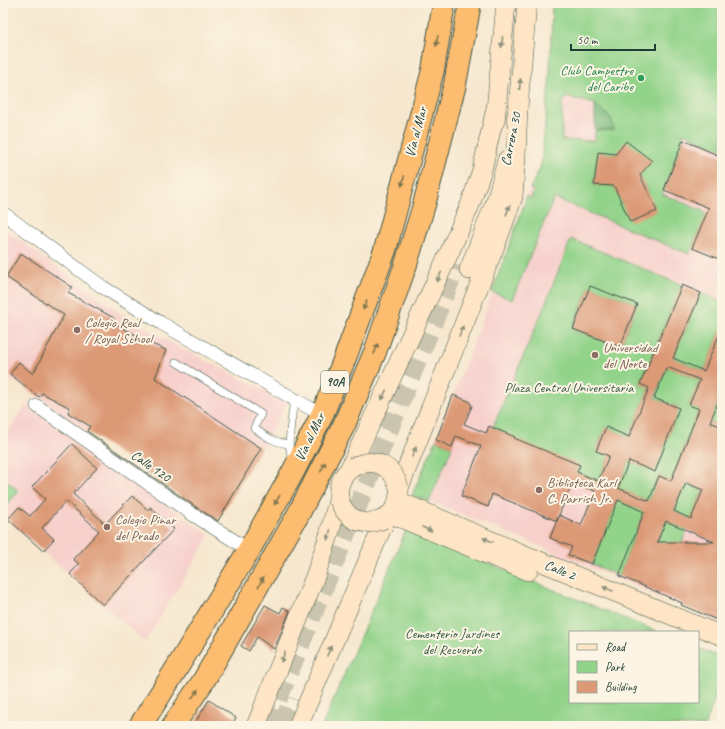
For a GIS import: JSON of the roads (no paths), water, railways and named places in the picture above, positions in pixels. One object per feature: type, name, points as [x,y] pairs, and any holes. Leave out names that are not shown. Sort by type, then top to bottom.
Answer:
[{"type":"highway","name":"Vía al Mar","points":[[140,726],[248,550],[293,472],[322,415],[385,250],[433,70],[444,3]]},
{"type":"highway","name":"Vía al Mar","points":[[173,726],[204,680],[299,513],[344,425],[375,352],[406,264],[424,205],[455,84],[470,3]]},
{"type":"main road","name":"Carrera 30","points":[[506,3],[490,161],[481,202],[463,267],[497,198],[518,108],[527,3]]},
{"type":"main road","points":[[352,468],[467,212],[482,170],[496,108]]},
{"type":"main road","points":[[298,726],[392,508],[513,197],[518,108]]},
{"type":"main road","points":[[368,462],[385,466],[392,472],[396,480],[392,508],[376,522],[366,523],[357,521],[349,516],[343,508],[339,498],[338,489],[341,480],[346,473],[359,464],[368,462]]},
{"type":"main road","points":[[256,726],[316,574],[339,498]]},
{"type":"main road","name":"Calle 2","points":[[392,508],[517,559],[722,636]]},
{"type":"main road","name":"Calle 2","points":[[517,559],[678,631]]},
{"type":"main road","points":[[699,639],[722,649]]},
{"type":"street","points":[[3,213],[102,286],[161,323],[322,415]]},
{"type":"street","name":"Calle 120","points":[[37,406],[192,514],[248,550]]},
{"type":"lane","points":[[176,362],[261,414],[254,428],[278,443],[289,444]]},
{"type":"lane","points":[[293,472],[289,444],[294,399]]},
{"type":"tunnel","points":[[267,726],[457,265]]},
{"type":"tunnel","points":[[282,726],[293,698]]},
{"type":"place","name":"Club Campestre del Caribe","points":[[641,78]]},
{"type":"place","name":"Colegio Real / Royal School","points":[[77,330]]},
{"type":"place","name":"Universidad del Norte","points":[[595,355]]},
{"type":"place","name":"Biblioteca Karl C. Parrish Jr.","points":[[539,490]]},
{"type":"place","name":"Colegio Pinar del Prado","points":[[107,527]]},
{"type":"park label","name":"Plaza Central Universitaria","points":[[569,387]]},
{"type":"park label","name":"Cementerio Jardines del Recuerdo","points":[[452,642]]}]
